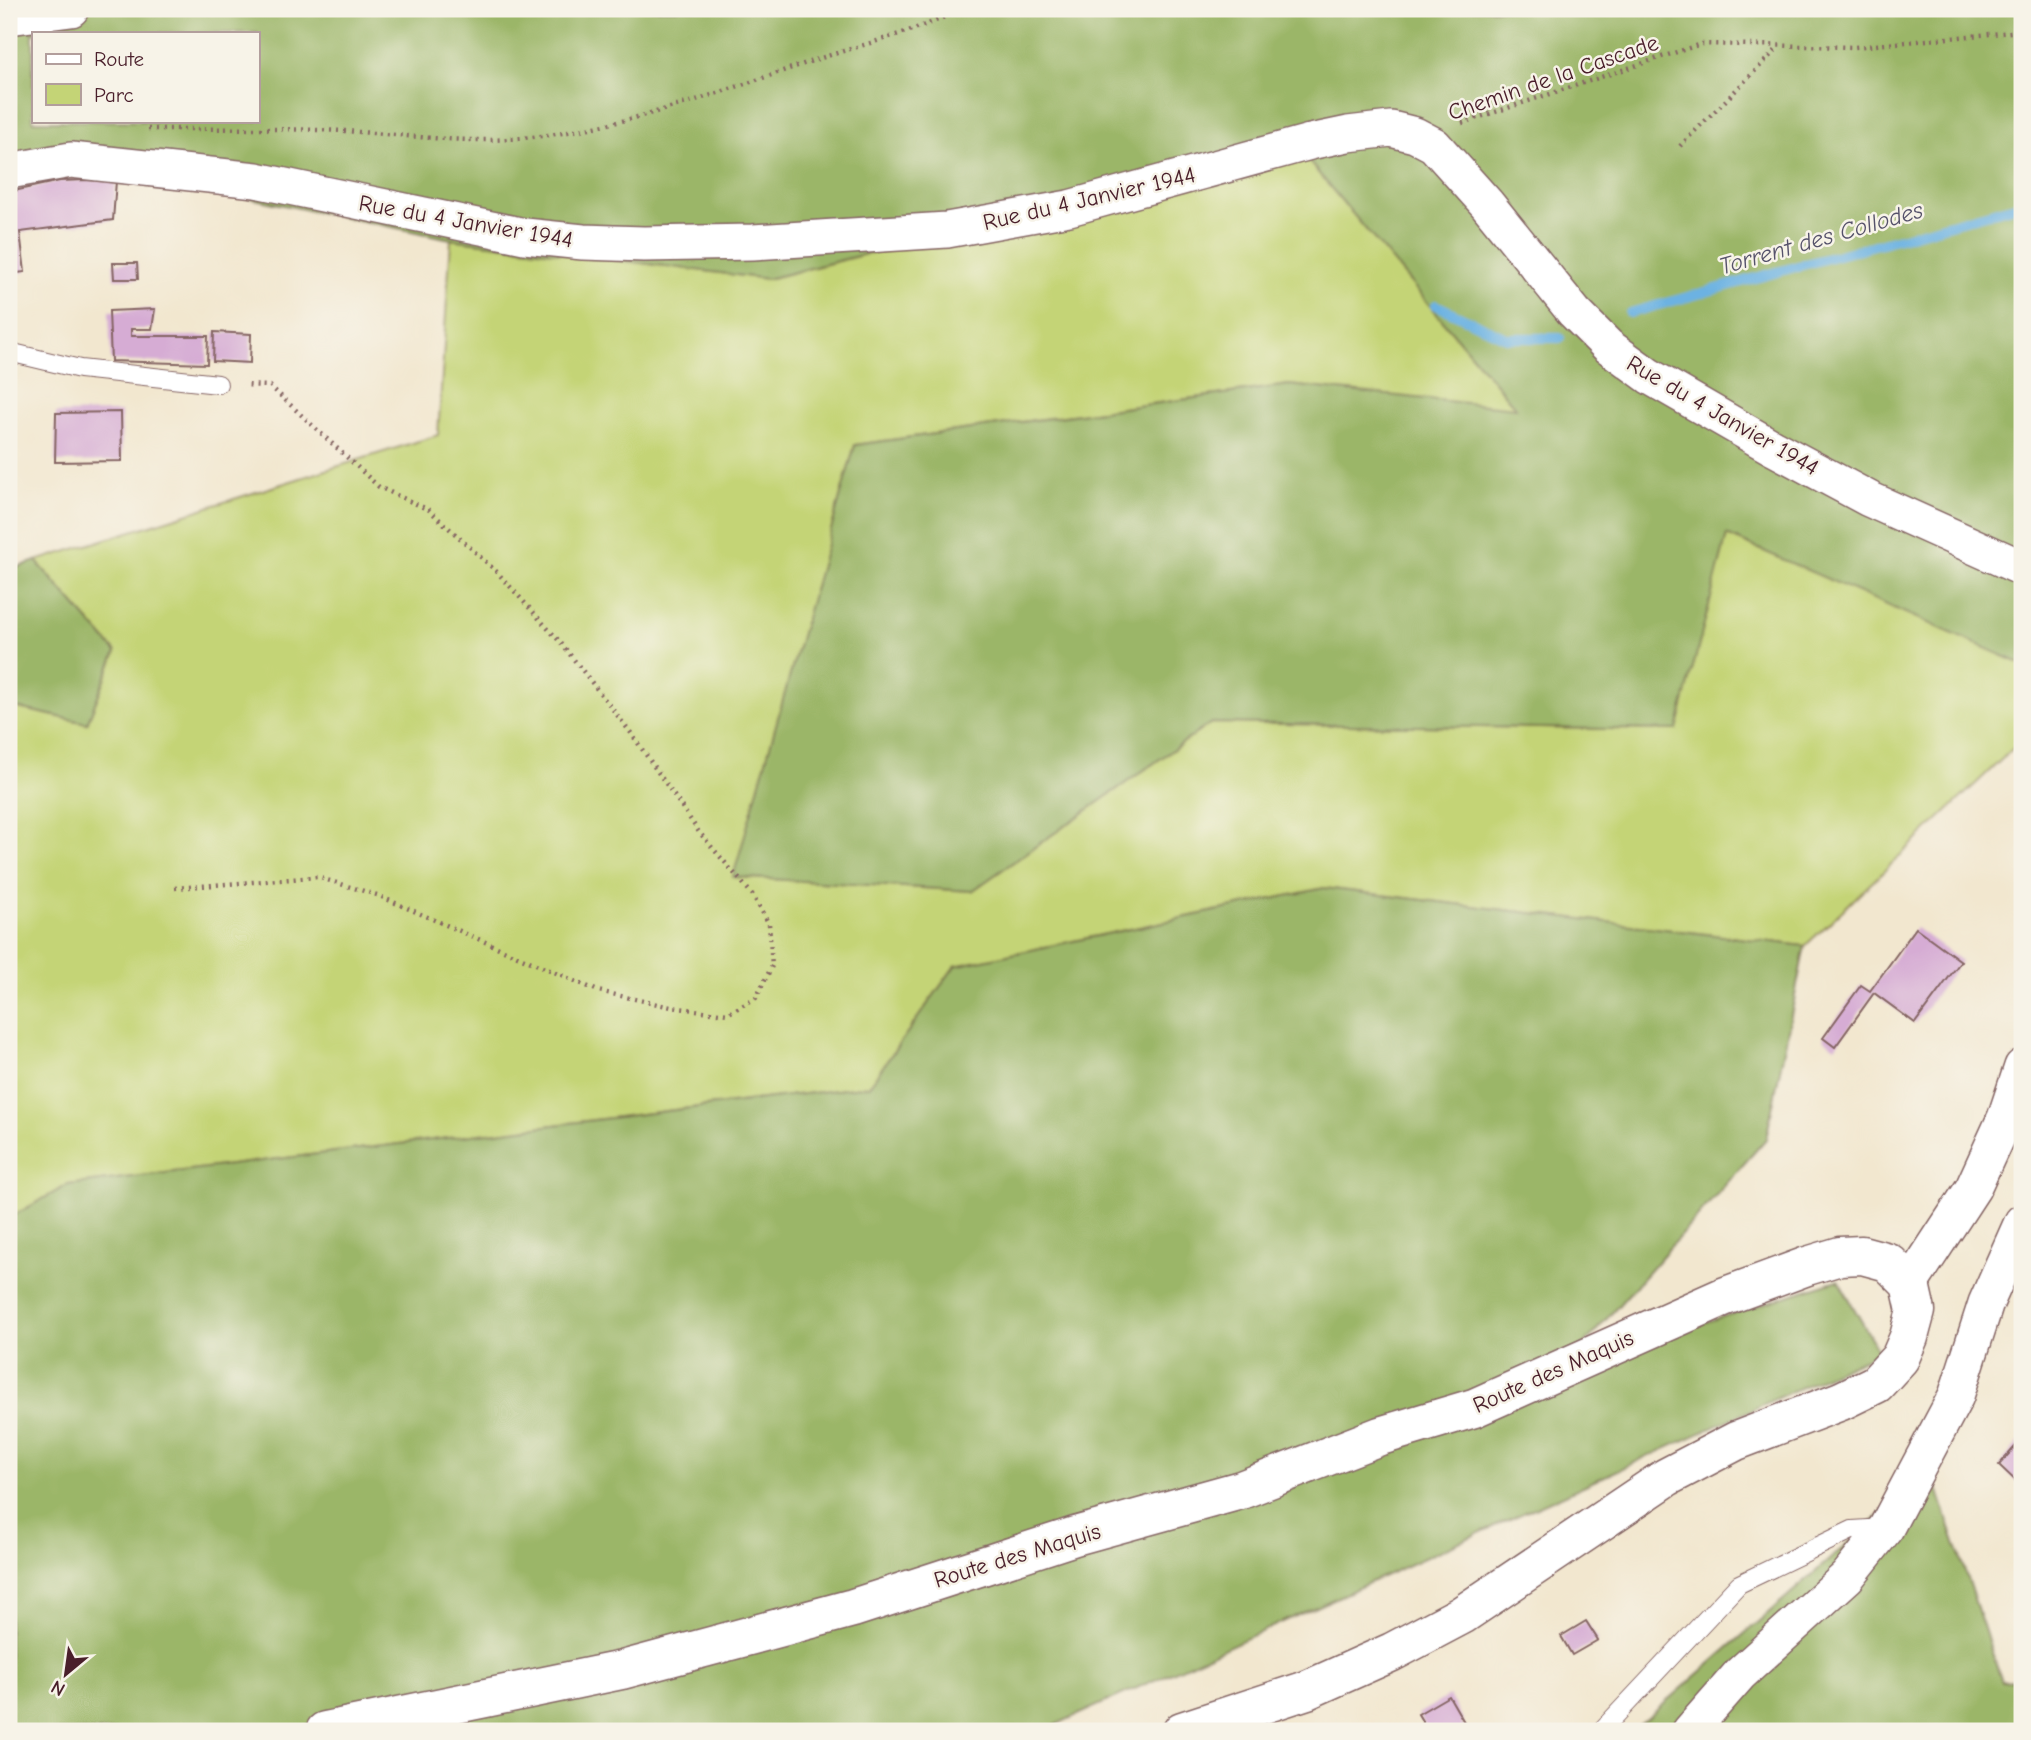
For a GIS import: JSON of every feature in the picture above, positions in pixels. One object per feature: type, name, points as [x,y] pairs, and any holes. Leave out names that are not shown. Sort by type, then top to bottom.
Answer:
[{"type":"street","points":[[9,17],[71,9]]},
{"type":"street","name":"Rue du 4 Janvier 1944","points":[[9,171],[71,160],[256,180],[525,236],[643,244],[753,242],[947,230],[1069,208],[1310,142],[1348,134],[1391,130],[1415,135],[1434,145],[1487,204],[1574,312],[1608,346],[1648,376],[1869,499],[2022,568]]},
{"type":"street","points":[[1182,1731],[1307,1690],[1392,1652],[1462,1615],[1667,1477],[1736,1441],[1841,1401],[1876,1384],[1900,1358],[1909,1337],[1916,1311],[1910,1284],[2014,1123],[2022,1067]]},
{"type":"street","points":[[1690,1731],[1740,1674],[1847,1577],[1886,1528],[1956,1396],[1986,1303],[2022,1222]]},
{"type":"street","name":"Route des Maquis","points":[[325,1731],[622,1670],[853,1608],[1074,1536],[1241,1490],[1380,1436],[1474,1408],[1723,1297],[1829,1259],[1861,1255],[1888,1262],[1910,1284]]},
{"type":"lane","points":[[9,352],[80,369],[218,384]]},
{"type":"lane","points":[[1601,1731],[1739,1584],[1852,1530],[1886,1528]]},
{"type":"path","points":[[137,129],[302,129],[465,141],[562,133],[595,128],[669,108],[962,9]]},
{"type":"path","name":"Chemin de la Cascade","points":[[1434,145],[1451,127],[1701,44],[1855,47],[2022,31]]},
{"type":"path","points":[[1680,146],[1779,47]]},
{"type":"path","points":[[175,888],[317,877],[377,895],[598,991],[671,1007],[727,1014],[756,998],[772,966],[769,924],[752,894],[699,832],[631,733],[561,643],[497,572],[429,510],[379,487],[270,387],[218,384]]},
{"type":"green space","points":[[9,9],[2022,9],[2022,664],[1727,535],[1677,730],[1211,723],[972,891],[733,877],[855,445],[1289,385],[1516,408],[1295,145],[767,279],[451,239],[171,182],[55,167],[9,177]]},
{"type":"green space","points":[[1295,145],[1517,409],[1289,385],[855,445],[734,877],[972,891],[1211,723],[1676,730],[1727,535],[2022,664],[2022,740],[1805,946],[1324,888],[955,966],[869,1086],[68,1185],[9,1218],[9,706],[87,723],[116,652],[36,561],[438,435],[451,239],[768,279]]},
{"type":"green space","points":[[36,561],[116,652],[87,723],[9,706],[9,570]]},
{"type":"green space","points":[[1324,888],[1805,946],[1766,1139],[1564,1367],[1838,1280],[1879,1352],[1042,1731],[9,1731],[9,1218],[68,1185],[869,1086],[955,966]]},
{"type":"green space","points":[[1931,1471],[2002,1682],[2022,1678],[2022,1731],[1633,1731]]},
{"type":"building","points":[[60,181],[116,181],[113,220],[20,232],[25,272],[9,274],[9,192]]},
{"type":"building","points":[[113,263],[137,263],[138,279],[114,279]]},
{"type":"building","points":[[155,309],[152,329],[131,329],[131,336],[208,336],[207,364],[111,361],[109,311]]},
{"type":"building","points":[[214,332],[251,334],[250,363],[213,361]]},
{"type":"building","points":[[121,412],[122,461],[55,462],[56,413]]},
{"type":"building","points":[[1916,928],[1961,961],[1915,1023],[1874,993],[1835,1047],[1823,1038],[1861,985],[1870,991]]},
{"type":"building","points":[[2022,1439],[2022,1487],[1999,1465]]},
{"type":"building","points":[[1586,1621],[1598,1640],[1572,1655],[1561,1636]]},
{"type":"building","points":[[1449,1696],[1464,1722],[1461,1723],[1466,1731],[1428,1731],[1418,1714]]},
{"type":"waterway","name":"Torrent des Collodes","points":[[1630,313],[2022,204]]},
{"type":"waterway","name":"Torrent des Collodes","points":[[1436,305],[1506,338],[1560,338]]}]
